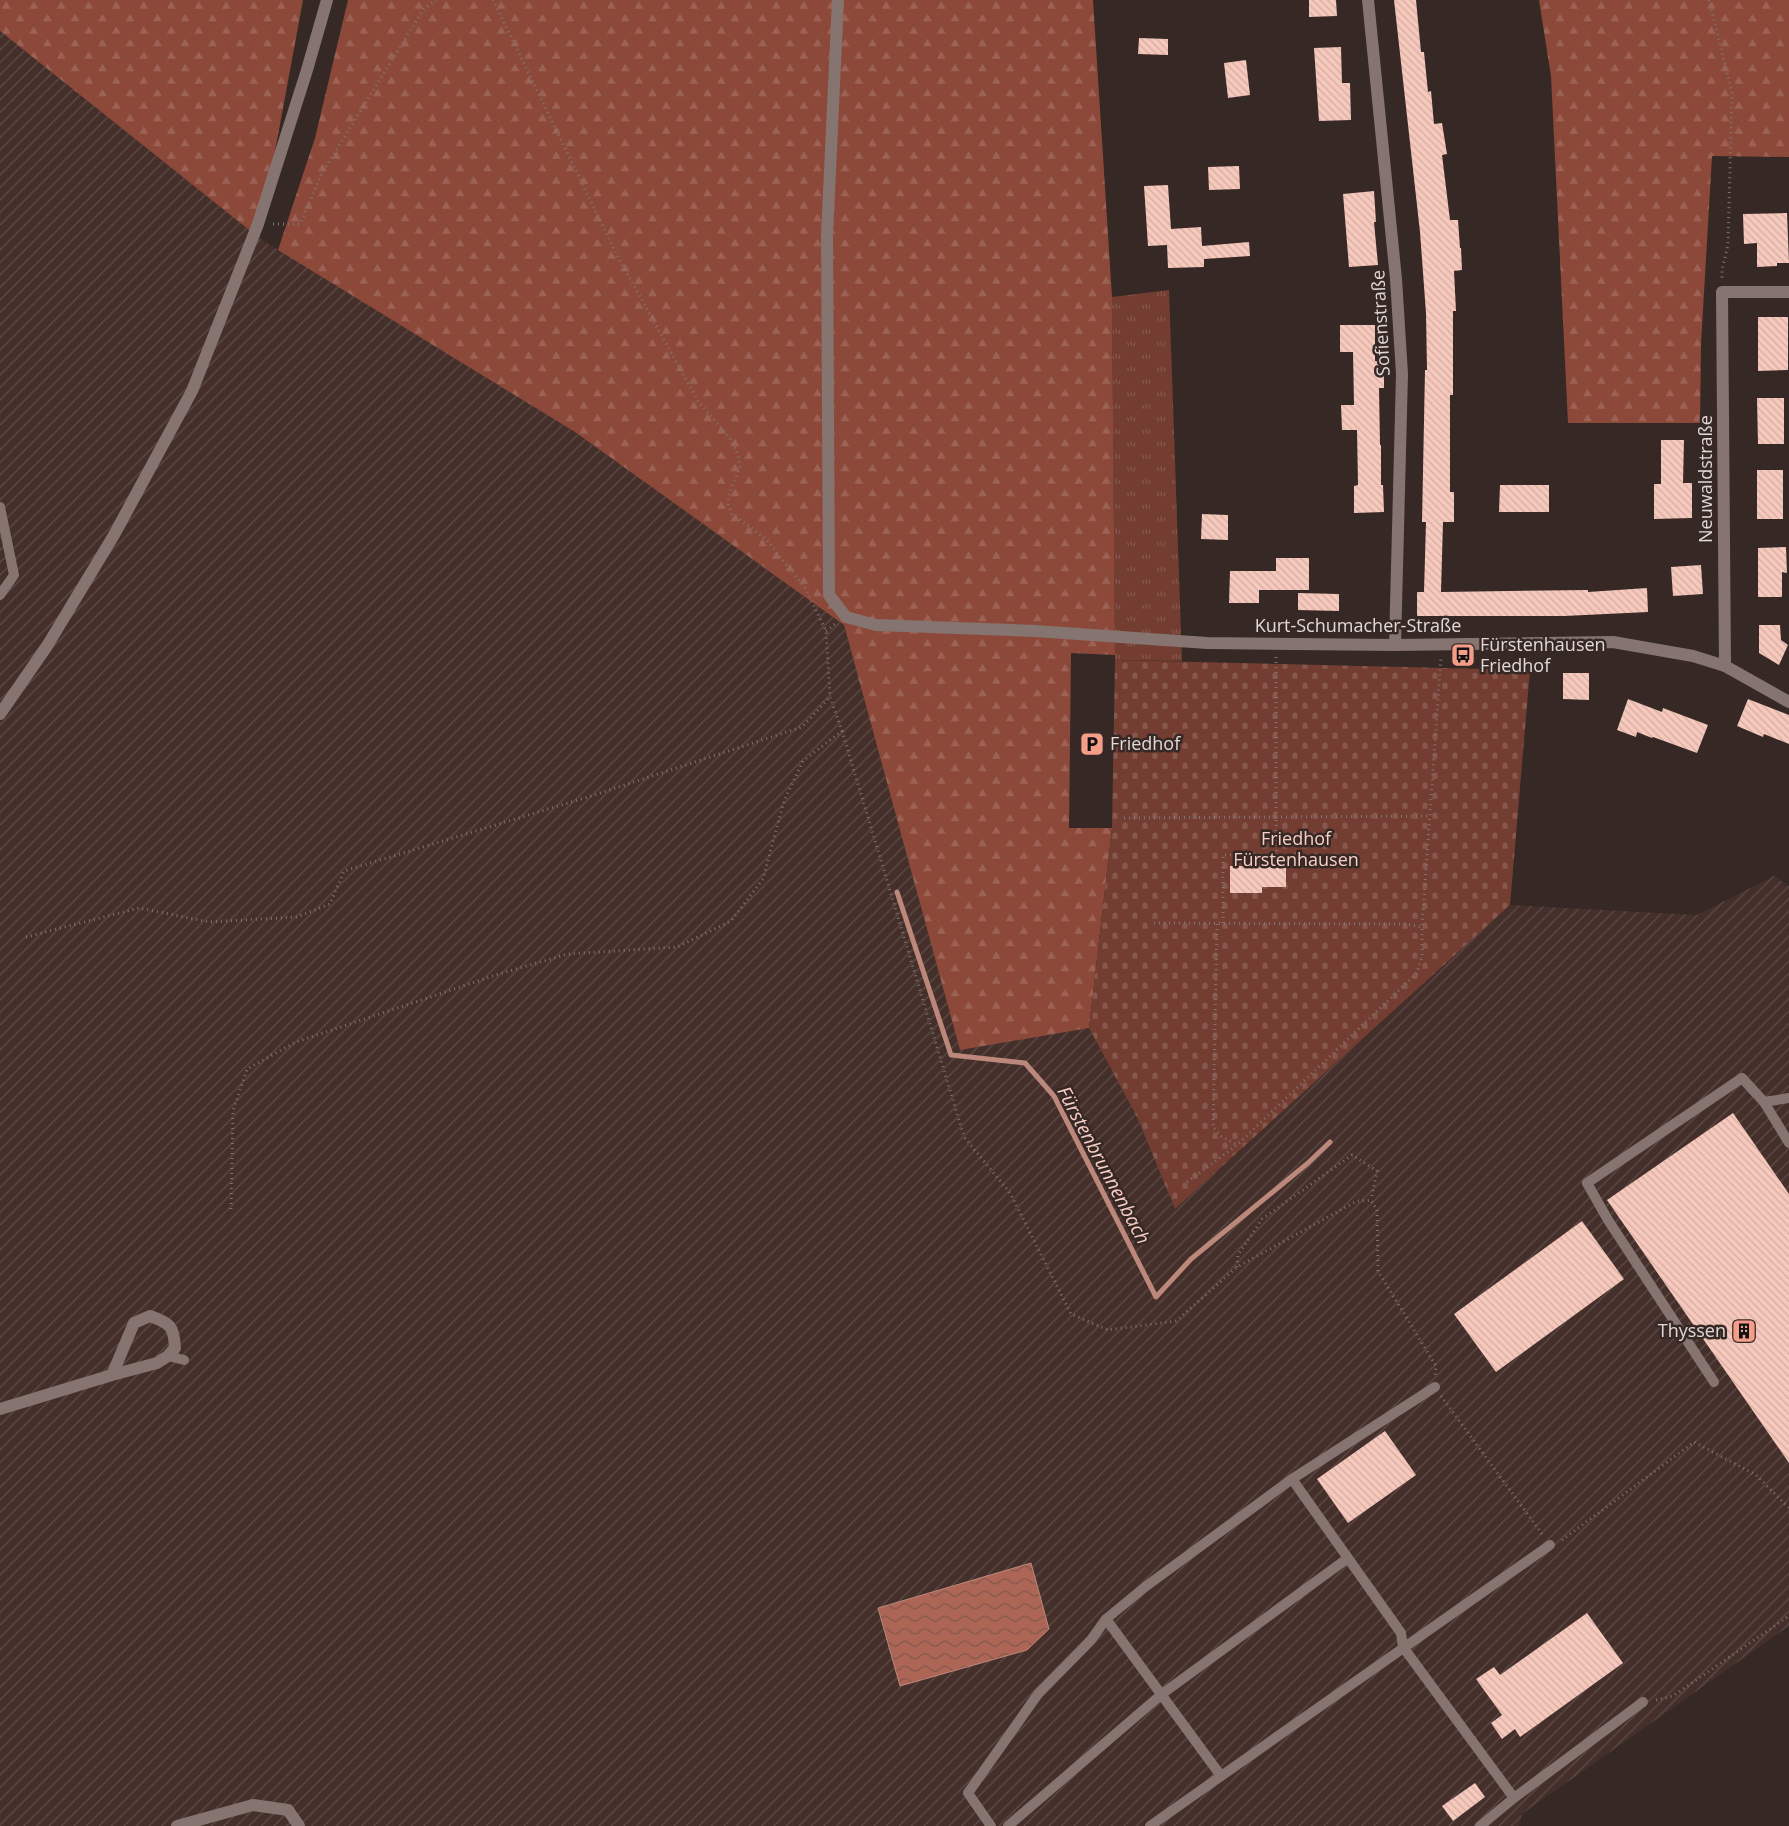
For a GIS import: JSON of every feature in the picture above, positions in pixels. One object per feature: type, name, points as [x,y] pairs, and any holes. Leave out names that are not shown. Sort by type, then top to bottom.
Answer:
[{"type":"street","points":[[0,714],[47,646],[114,535],[192,391],[258,224],[328,0]]},
{"type":"street","name":"Kurt-Schumacher-Straße","points":[[838,0],[827,235],[829,595],[846,617],[876,625],[1035,631],[1207,643],[1395,645],[1613,642],[1693,656],[1725,666],[1789,702]]},
{"type":"street","name":"Sofienstraße","points":[[1368,0],[1396,279],[1402,374],[1395,645]]},
{"type":"street","points":[[1722,292],[1789,292]]},
{"type":"street","name":"Neuwaldstraße","points":[[1722,292],[1725,666]]},
{"type":"street","points":[[0,1409],[112,1375],[157,1364],[175,1348],[174,1334],[166,1322],[150,1316],[134,1323],[112,1375]]},
{"type":"street","points":[[177,1826],[253,1805],[288,1810],[299,1826]]},
{"type":"lane","points":[[0,507],[14,575],[0,595]]},
{"type":"lane","points":[[1714,1382],[1608,1220],[1587,1183],[1742,1078],[1764,1102],[1789,1143]]},
{"type":"lane","points":[[1764,1102],[1789,1098]]},
{"type":"lane","points":[[168,1356],[184,1360]]},
{"type":"lane","points":[[991,1826],[968,1793],[1038,1694],[1091,1640],[1106,1619],[1144,1587],[1292,1479],[1434,1387]]},
{"type":"lane","points":[[1292,1479],[1401,1633],[1403,1648],[1514,1798]]},
{"type":"lane","points":[[1150,1826],[1550,1545]]},
{"type":"lane","points":[[1008,1826],[1162,1694],[1348,1558]]},
{"type":"lane","points":[[1106,1619],[1221,1776]]},
{"type":"lane","points":[[1480,1826],[1514,1798],[1643,1702]]},
{"type":"path","points":[[258,224],[300,224],[322,173],[423,10],[436,0]]},
{"type":"path","points":[[493,0],[619,259],[698,401],[731,440],[738,455],[740,468],[730,493],[728,504],[732,514],[766,538],[806,589],[826,631],[830,697],[842,730],[964,1137],[1010,1193],[1071,1314],[1108,1330],[1176,1321],[1236,1267],[1356,1201],[1371,1200]]},
{"type":"path","points":[[1709,0],[1732,94],[1728,245],[1722,270],[1722,292]]},
{"type":"path","points":[[1223,924],[1223,855],[1277,854],[1276,644]]},
{"type":"path","points":[[1187,1182],[1238,1145],[1417,973],[1422,956],[1422,927],[1442,644]]},
{"type":"path","points":[[26,937],[139,908],[209,922],[297,917],[330,904],[344,871],[591,796],[802,727],[830,697]]},
{"type":"path","points":[[231,1209],[233,1111],[247,1070],[296,1042],[499,974],[568,954],[677,947],[731,921],[763,879],[784,801],[803,761],[842,730]]},
{"type":"path","points":[[1124,818],[1431,816]]},
{"type":"path","points":[[1154,923],[1406,924],[1422,927]]},
{"type":"path","points":[[1217,924],[1213,1127],[1221,1136],[1238,1145]]},
{"type":"path","points":[[1236,1267],[1238,1255],[1262,1218],[1352,1155],[1377,1172],[1371,1200],[1377,1210],[1378,1271],[1436,1366],[1434,1387],[1552,1548],[1694,1442],[1756,1474],[1789,1508]]},
{"type":"path","points":[[1643,1702],[1673,1696],[1789,1616]]},
{"type":"shaded area","points":[[0,31],[259,238],[575,432],[844,625],[960,1049],[1089,1028],[1137,1117],[1175,1209],[1510,905],[1697,915],[1774,876],[1789,886],[1789,1626],[1522,1814],[1519,1826],[0,1826]]},
{"type":"green space","points":[[0,0],[303,0],[259,238],[0,31]]},
{"type":"green space","points":[[348,0],[1093,0],[1112,297],[1115,655],[1071,653],[1069,828],[1112,828],[1089,1028],[960,1050],[844,625],[575,432],[278,250],[315,138]]},
{"type":"green space","points":[[1539,0],[1789,0],[1789,157],[1712,156],[1701,344],[1700,423],[1568,423],[1551,76]]},
{"type":"green space","points":[[1169,290],[1182,661],[1115,660],[1112,297]]},
{"type":"green space","name":"Friedhof Fürstenhausen","points":[[1115,660],[1530,670],[1510,905],[1175,1209],[1137,1117],[1089,1028],[1112,828]]},
{"type":"water","points":[[1031,1563],[1049,1629],[1027,1650],[900,1686],[878,1608]]},
{"type":"building","points":[[1309,0],[1336,0],[1337,16],[1309,17]]},
{"type":"building","points":[[1394,0],[1416,0],[1421,52],[1424,52],[1428,92],[1431,91],[1434,124],[1442,123],[1447,154],[1442,155],[1450,220],[1458,220],[1461,248],[1462,270],[1454,271],[1456,311],[1453,311],[1453,395],[1450,395],[1450,492],[1454,492],[1454,522],[1443,522],[1441,592],[1588,590],[1588,592],[1647,588],[1648,612],[1564,616],[1417,616],[1417,592],[1424,592],[1426,522],[1422,522],[1425,370],[1427,370],[1426,313],[1420,232]]},
{"type":"building","points":[[1139,38],[1168,39],[1168,55],[1138,54]]},
{"type":"building","points":[[1341,47],[1342,83],[1350,83],[1351,120],[1319,121],[1314,48]]},
{"type":"building","points":[[1246,60],[1250,95],[1228,98],[1224,63]]},
{"type":"building","points":[[1239,166],[1240,189],[1209,190],[1208,167]]},
{"type":"building","points":[[1168,185],[1171,229],[1201,227],[1202,246],[1249,242],[1250,256],[1204,259],[1204,267],[1168,268],[1167,245],[1148,246],[1144,186]]},
{"type":"building","points":[[1374,191],[1376,222],[1374,222],[1378,265],[1349,267],[1343,194]]},
{"type":"building","points":[[1787,213],[1789,263],[1757,267],[1757,243],[1744,244],[1743,214]]},
{"type":"building","points":[[1758,317],[1788,317],[1788,370],[1758,371]]},
{"type":"building","points":[[1340,325],[1375,325],[1375,361],[1384,361],[1384,388],[1379,388],[1381,485],[1383,485],[1384,512],[1354,513],[1354,486],[1358,485],[1357,430],[1342,430],[1341,405],[1354,405],[1353,352],[1340,352]]},
{"type":"building","points":[[1757,398],[1784,398],[1784,444],[1758,444]]},
{"type":"building","points":[[1661,440],[1684,440],[1683,483],[1692,483],[1692,518],[1654,519],[1654,484],[1661,484]]},
{"type":"building","points":[[1757,470],[1783,470],[1783,519],[1757,519]]},
{"type":"building","points":[[1500,485],[1549,485],[1549,512],[1499,512]]},
{"type":"building","points":[[1202,514],[1228,515],[1228,540],[1201,539]]},
{"type":"building","points":[[1786,547],[1787,573],[1782,572],[1782,597],[1758,597],[1758,548]]},
{"type":"building","points":[[1276,558],[1309,558],[1309,590],[1259,590],[1259,603],[1229,603],[1230,571],[1276,571]]},
{"type":"building","points":[[1701,565],[1703,594],[1673,596],[1671,567]]},
{"type":"building","points":[[1298,593],[1339,594],[1339,611],[1298,610]]},
{"type":"building","points":[[1759,625],[1780,625],[1781,640],[1788,645],[1779,665],[1759,653]]},
{"type":"building","points":[[1563,673],[1589,673],[1589,700],[1563,699]]},
{"type":"building","points":[[1628,699],[1662,712],[1663,708],[1708,725],[1697,753],[1637,732],[1636,737],[1617,730]]},
{"type":"building","points":[[1748,699],[1789,715],[1789,744],[1764,734],[1763,737],[1737,726]]},
{"type":"building","points":[[1258,863],[1286,863],[1286,887],[1262,887],[1262,893],[1230,893],[1230,866],[1258,866]]},
{"type":"building","name":"Thyssen","points":[[1733,1113],[1789,1194],[1789,1463],[1607,1200]]},
{"type":"building","points":[[1582,1221],[1624,1279],[1496,1372],[1454,1314]]},
{"type":"building","points":[[1385,1431],[1416,1475],[1348,1523],[1317,1479]]},
{"type":"building","points":[[1587,1613],[1623,1663],[1520,1737],[1515,1729],[1502,1739],[1491,1723],[1502,1715],[1476,1679],[1494,1667],[1500,1675]]},
{"type":"building","points":[[1475,1783],[1485,1797],[1453,1821],[1442,1806]]},
{"type":"waterway","name":"Fürstenbrunnenbach","points":[[897,892],[951,1055],[1025,1063],[1054,1096],[1156,1297],[1191,1259],[1308,1163],[1330,1142]]},
{"type":"place","name":"Fürstenhausen Friedhof","points":[[1463,655]]},
{"type":"place","name":"Friedhof","points":[[1092,744]]},
{"type":"place","name":"Thyssen","points":[[1744,1331]]}]
